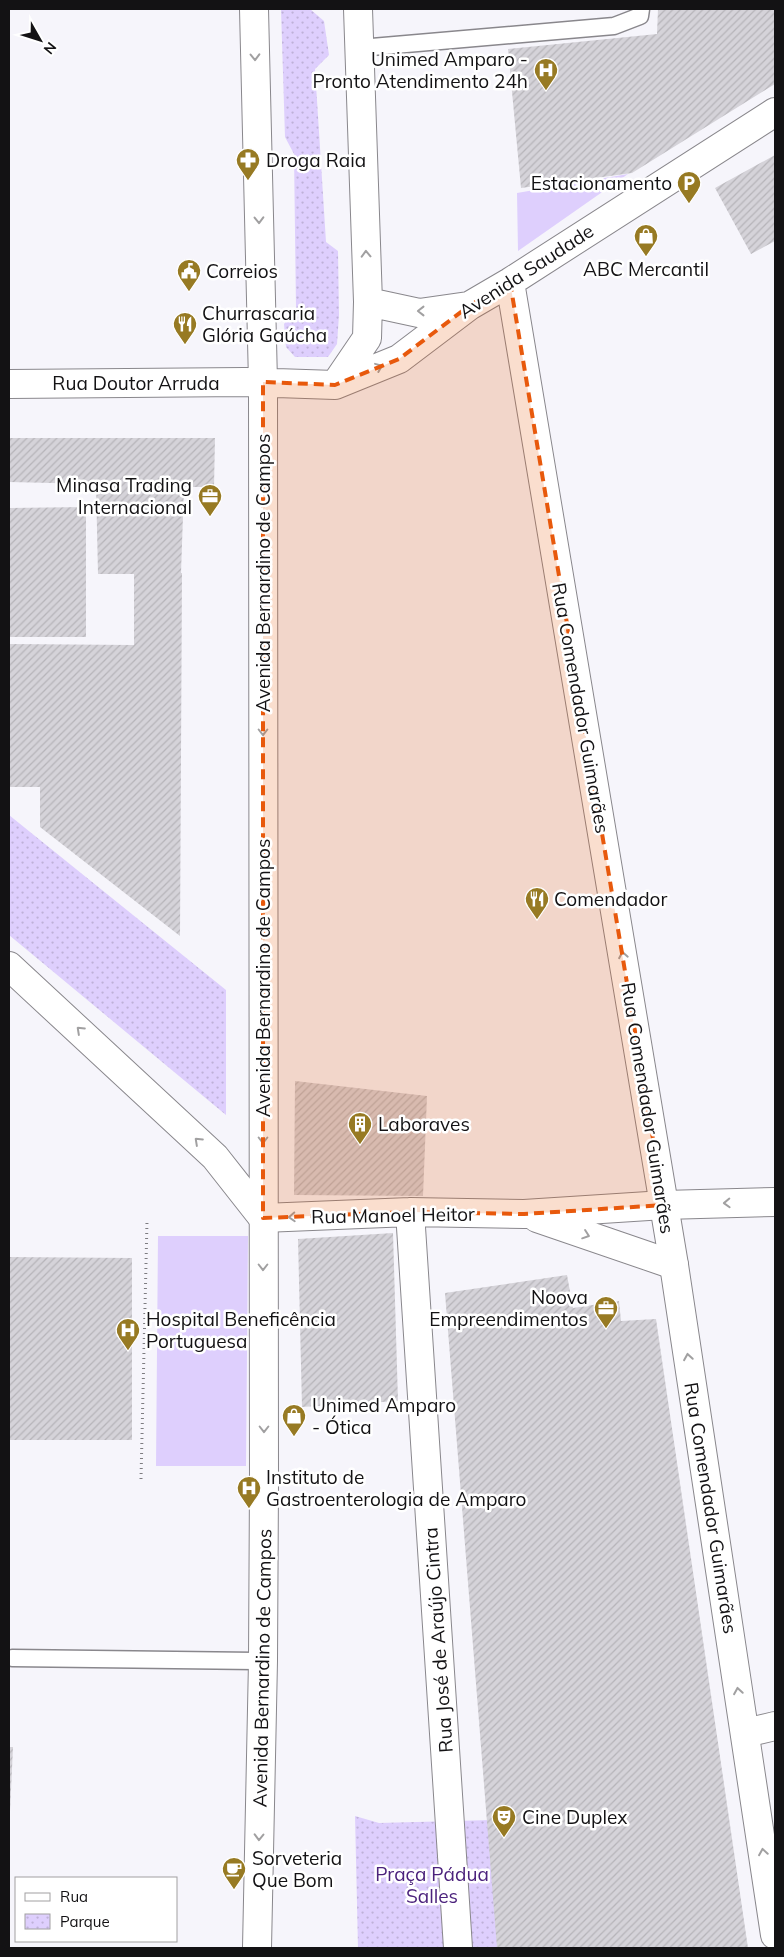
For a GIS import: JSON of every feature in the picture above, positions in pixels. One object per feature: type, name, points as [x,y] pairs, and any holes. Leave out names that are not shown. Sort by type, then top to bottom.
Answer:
[{"type":"street","name":"Avenida Bernardino de Campos","points":[[254,9],[263,382],[263,1661],[257,1948]]},
{"type":"street","points":[[334,384],[367,338],[368,302],[360,48],[356,11]]},
{"type":"street","name":"Avenida Saudade","points":[[263,382],[334,384],[399,359],[469,306],[510,282],[775,112]]},
{"type":"street","name":"Rua Comendador Guimarães","points":[[510,282],[674,1266],[775,1935]]},
{"type":"street","points":[[368,302],[419,312],[469,306]]},
{"type":"street","name":"Rua Doutor Arruda","points":[[9,384],[263,382]]},
{"type":"street","points":[[9,966],[215,1157],[263,1218]]},
{"type":"street","name":"Rua Manoel Heitor","points":[[263,1218],[410,1212],[524,1214],[664,1205],[775,1202]]},
{"type":"street","name":"Rua José de Araújo Cintra","points":[[410,1212],[458,1948]]},
{"type":"street","name":"Rua Manoel Heitor","points":[[524,1214],[674,1266]]},
{"type":"street","points":[[745,1733],[775,1726]]},
{"type":"lane","points":[[360,48],[614,26],[640,16],[642,9]]},
{"type":"lane","points":[[12,1658],[263,1661]]},
{"type":"path","points":[[141,1479],[146,1221]]},
{"type":"highlighted area","points":[[510,282],[664,1205],[524,1214],[410,1212],[263,1218],[263,382],[335,385],[399,359],[469,306]]},
{"type":"green space","points":[[281,9],[310,9],[324,21],[329,55],[315,69],[326,242],[338,251],[339,315],[337,344],[328,357],[295,357],[286,347],[284,324],[296,308],[294,154],[285,137]]},
{"type":"green space","points":[[628,174],[518,251],[517,193]]},
{"type":"green space","points":[[9,815],[226,990],[226,1115],[9,935]]},
{"type":"green space","points":[[158,1236],[248,1236],[246,1466],[156,1466]]},
{"type":"green space","name":"Praça Pádua Salles","points":[[355,1816],[379,1823],[492,1820],[500,1948],[358,1948]]},
{"type":"building","points":[[658,9],[775,9],[775,84],[632,173],[521,188],[508,49],[657,34]]},
{"type":"building","points":[[775,155],[775,241],[751,254],[715,188]]},
{"type":"building","points":[[9,438],[215,438],[214,487],[184,487],[181,573],[180,936],[40,827],[40,787],[9,787],[9,644],[134,645],[134,574],[98,574],[96,484],[9,482]]},
{"type":"building","points":[[86,507],[86,637],[9,637],[9,508]]},
{"type":"building","name":"Laboraves","points":[[295,1081],[427,1096],[423,1196],[294,1195]]},
{"type":"building","points":[[393,1233],[398,1401],[302,1407],[298,1239]]},
{"type":"building","points":[[9,1257],[132,1258],[132,1440],[9,1440]]},
{"type":"building","points":[[567,1275],[573,1308],[619,1301],[621,1321],[656,1319],[748,1948],[497,1948],[445,1293]]},
{"type":"building","points":[[9,1747],[13,1747],[10,1812],[9,1812]]},
{"type":"place","name":"Unimed Amparo - Pronto Atendimento 24h","points":[[546,91]]},
{"type":"place","name":"Droga Raia","points":[[248,181]]},
{"type":"place","name":"Estacionamento","points":[[689,204]]},
{"type":"place","name":"ABC Mercantil","points":[[646,257]]},
{"type":"place","name":"Correios","points":[[189,292]]},
{"type":"place","name":"Churrascaria Glória Gaúcha","points":[[185,345]]},
{"type":"place","name":"Minasa Trading Internacional","points":[[210,517]]},
{"type":"place","name":"Comendador","points":[[537,920]]},
{"type":"place","name":"Laboraves","points":[[360,1145]]},
{"type":"place","name":"Noova Empreendimentos","points":[[606,1329]]},
{"type":"place","name":"Hospital Beneficência Portuguesa","points":[[128,1351]]},
{"type":"place","name":"Unimed Amparo - Ótica","points":[[294,1437]]},
{"type":"place","name":"Instituto de Gastroenterologia de Amparo","points":[[249,1509]]},
{"type":"place","name":"Cine Duplex","points":[[504,1838]]},
{"type":"place","name":"Sorveteria Que Bom","points":[[234,1890]]}]
